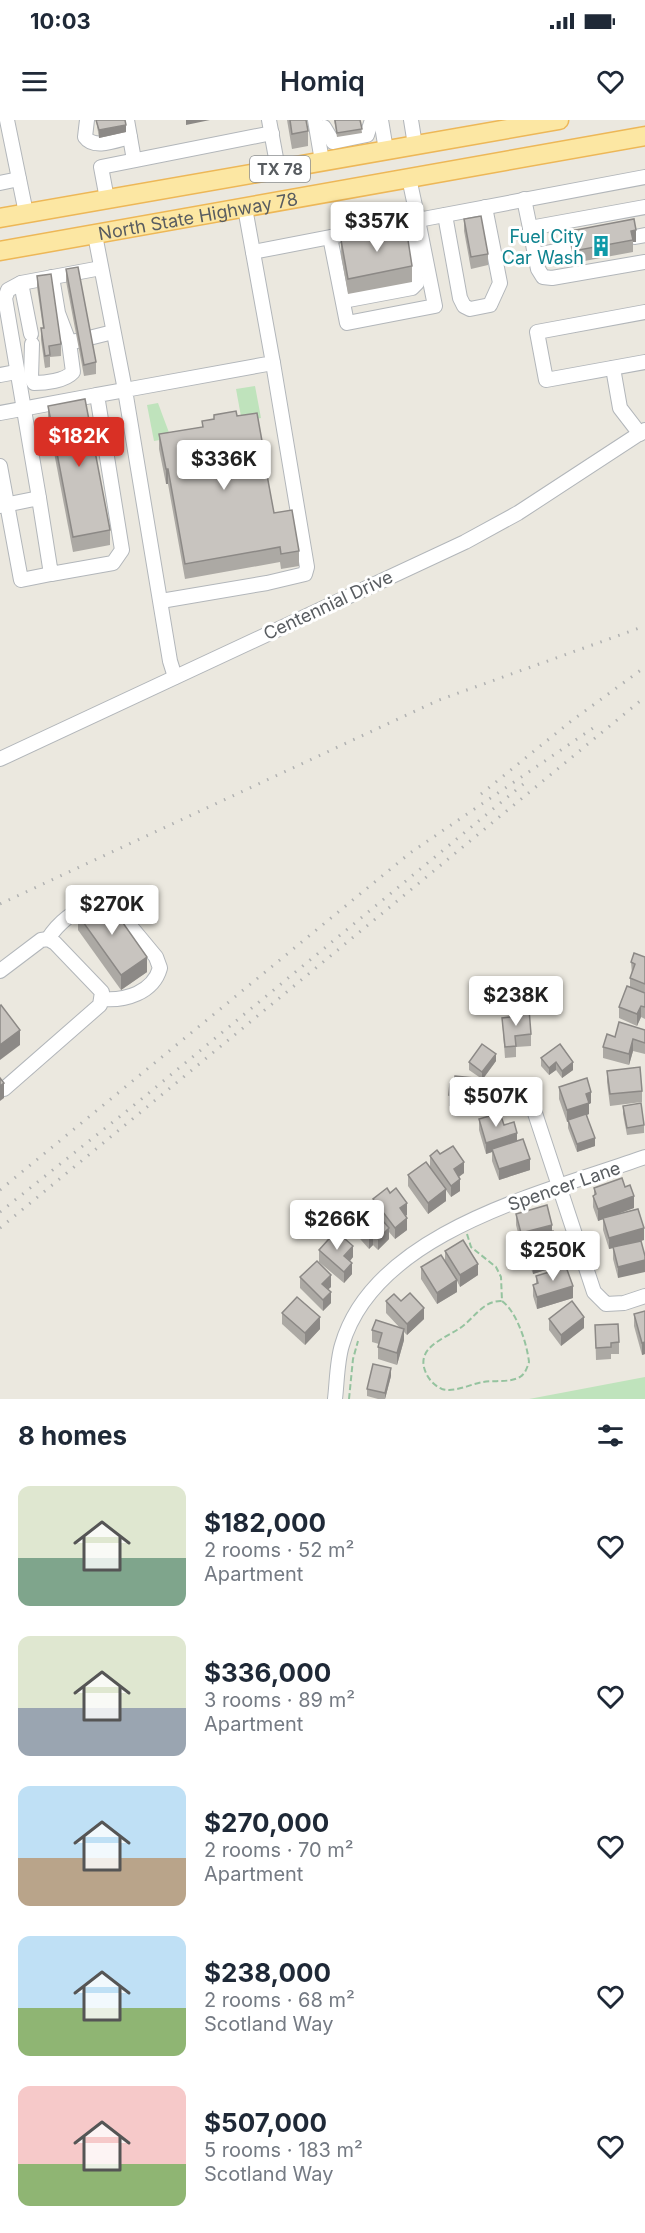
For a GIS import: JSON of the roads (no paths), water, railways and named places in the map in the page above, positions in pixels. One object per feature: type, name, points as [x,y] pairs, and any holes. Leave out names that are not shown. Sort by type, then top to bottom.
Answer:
[{"type":"main road","name":"North State Highway 78","points":[[0,218],[559,120]]},
{"type":"main road","name":"North State Highway 78","points":[[0,251],[645,136]]},
{"type":"main road","points":[[401,147],[409,178]]},
{"type":"main road","points":[[95,235],[98,201]]},
{"type":"street","points":[[87,120],[85,137],[89,142],[95,144],[130,137]]},
{"type":"street","points":[[127,120],[134,160]]},
{"type":"street","points":[[322,125],[333,141],[367,135],[372,120]]},
{"type":"street","points":[[381,120],[401,147]]},
{"type":"street","points":[[401,147],[411,120]]},
{"type":"street","points":[[11,121],[26,213]]},
{"type":"street","points":[[322,125],[322,161]]},
{"type":"street","points":[[98,201],[101,167],[270,127],[278,169]]},
{"type":"street","points":[[253,252],[645,177]]},
{"type":"street","points":[[343,301],[412,288],[417,283],[409,178]]},
{"type":"street","points":[[0,183],[19,179]]},
{"type":"street","points":[[524,199],[538,268],[543,277],[552,278],[645,262]]},
{"type":"street","points":[[445,215],[460,298],[464,306],[470,309],[490,305],[500,283],[485,207]]},
{"type":"street","points":[[530,228],[645,207]]},
{"type":"street","points":[[161,602],[305,574],[307,567],[245,208]]},
{"type":"street","points":[[330,237],[347,323],[435,306],[412,221]]},
{"type":"street","points":[[95,235],[125,390],[170,662],[175,677]]},
{"type":"street","points":[[535,255],[571,249]]},
{"type":"street","points":[[51,574],[4,291],[21,283],[101,268]]},
{"type":"street","points":[[21,283],[31,339],[32,378],[34,383],[41,383],[69,376],[73,372],[78,340],[58,313],[52,277]]},
{"type":"street","points":[[645,312],[537,332],[546,380],[645,362]]},
{"type":"street","points":[[78,340],[113,332]]},
{"type":"street","points":[[0,413],[273,363]]},
{"type":"street","points":[[613,368],[620,408],[642,432]]},
{"type":"street","points":[[0,375],[16,372]]},
{"type":"street","points":[[0,466],[4,505],[21,580],[113,563],[122,550],[97,395]]},
{"type":"street","name":"Centennial Drive","points":[[0,759],[465,542],[518,513],[642,432]]},
{"type":"street","points":[[4,505],[39,498]]},
{"type":"street","points":[[48,939],[60,923],[89,904],[97,901],[117,910],[156,957],[160,968],[152,983],[132,997],[122,1000],[102,999]]},
{"type":"street","points":[[0,971],[41,940],[48,939],[55,943],[102,992],[100,1005],[4,1089]]},
{"type":"street","points":[[517,1092],[530,1098],[594,1292],[606,1304],[624,1303],[645,1296]]},
{"type":"street","name":"Spencer Lane","points":[[335,1399],[342,1346],[355,1315],[377,1284],[417,1250],[478,1216],[645,1157]]},
{"type":"railway","points":[[0,904],[439,700],[645,626]]},
{"type":"railway","points":[[481,794],[570,722],[645,667]]},
{"type":"railway","points":[[0,1228],[645,697]]},
{"type":"railway","points":[[0,1190],[410,853],[599,724]]},
{"type":"railway","points":[[0,1212],[133,1106],[527,781]]},
{"type":"place","name":"Fuel City Car Wash","points":[[601,246]]}]
